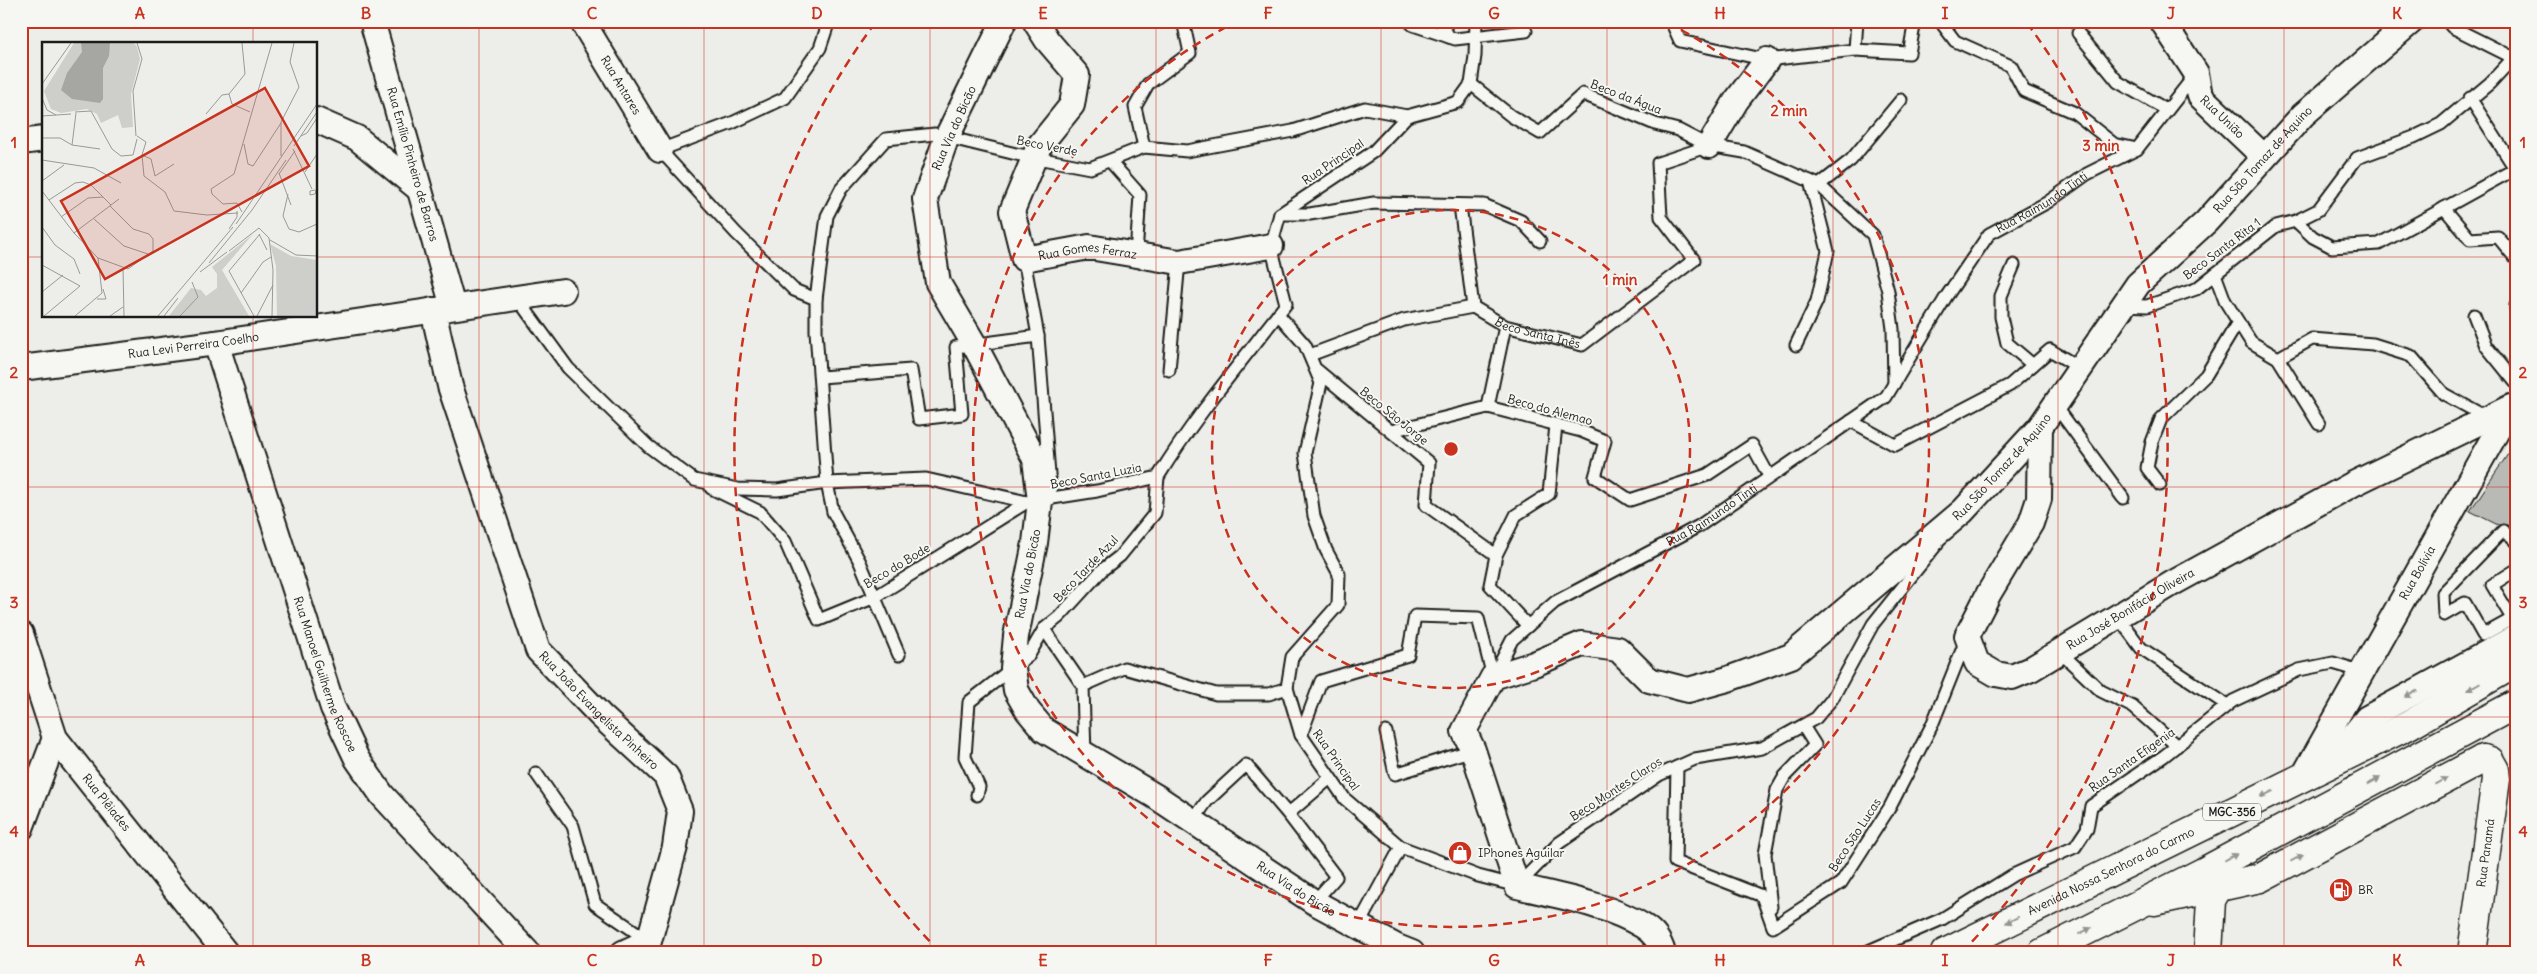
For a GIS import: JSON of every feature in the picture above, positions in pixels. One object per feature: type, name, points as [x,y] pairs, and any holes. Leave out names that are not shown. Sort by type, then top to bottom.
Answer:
[{"type":"main road","name":"Avenida Nossa Senhora do Carmo","points":[[1945,953],[2320,763],[2406,726],[2516,662]]},
{"type":"main road","name":"MGC-356","points":[[2042,953],[2203,872],[2516,704]]},
{"type":"main road","points":[[2134,906],[2260,878],[2483,759],[2479,724]]},
{"type":"main road","name":"Rua Panamá","points":[[2472,953],[2496,779],[2495,770],[2490,761],[2483,759]]},
{"type":"main road","points":[[2208,953],[2211,900],[2219,886]]},
{"type":"main road","points":[[2186,895],[2211,915]]},
{"type":"street","name":"Rua Emílio Pinheiro de Barros","points":[[372,21],[420,189],[443,309]]},
{"type":"street","name":"Rua Antares","points":[[582,21],[660,150]]},
{"type":"street","name":"Rua Via do Bicão","points":[[1004,21],[946,139],[925,199],[938,283],[974,344],[1035,459],[1039,501],[1035,543],[1016,636],[1013,668],[1016,690],[1028,711],[1044,730],[1155,796],[1314,902],[1412,953]]},
{"type":"street","name":"Rua Gomes Ferraz","points":[[1035,21],[1047,40],[1077,75],[1072,105],[1040,146],[1012,211],[1024,260],[1089,248],[1179,262],[1271,246]]},
{"type":"street","name":"Rua União","points":[[2162,21],[2196,73],[2200,96],[2263,156]]},
{"type":"street","name":"Rua São Tomaz de Aquino","points":[[1493,677],[1534,664],[1582,644],[1618,649],[1649,680],[1688,690],[1728,679],[1791,656],[1962,511],[2040,427],[2138,284],[2206,222],[2254,170],[2263,156],[2303,114],[2410,22]]},
{"type":"street","points":[[1709,146],[1736,101],[1767,60]]},
{"type":"street","points":[[318,121],[357,138],[420,189]]},
{"type":"street","points":[[21,142],[42,139]]},
{"type":"street","name":"Rua Levi Perreira Coelho","points":[[21,368],[216,343],[563,291]]},
{"type":"street","name":"Rua João Evangelista Pinheiro","points":[[443,309],[450,386],[538,650],[601,716],[666,776],[680,811],[675,847],[648,941]]},
{"type":"street","name":"Rua Manoel Guilherme Roscoe","points":[[216,343],[333,708],[357,759],[382,795],[528,953]]},
{"type":"street","name":"Rua José Bonifácio Oliveira","points":[[1967,636],[1978,663],[1996,674],[2012,677],[2060,652],[2118,617],[2353,484],[2490,419],[2513,405]]},
{"type":"street","name":"Rua Bolívia","points":[[2320,763],[2360,671],[2513,405]]},
{"type":"street","points":[[1967,636],[1989,593],[2031,524],[2039,499],[2040,427]]},
{"type":"street","name":"Avenida Nossa Senhora do Carmo","points":[[2320,763],[2367,718],[2515,627]]},
{"type":"street","name":"Rua Plêiades","points":[[21,634],[55,738],[226,953]]},
{"type":"street","name":"Rua Raimundo Tinti","points":[[1493,677],[1464,731],[1473,750],[1517,886]]},
{"type":"street","points":[[21,828],[55,738]]},
{"type":"street","points":[[1517,886],[1596,906],[1644,926],[1660,942],[1663,953]]},
{"type":"street","points":[[623,953],[648,941]]},
{"type":"lane","points":[[816,299],[794,290],[736,233],[660,150],[732,123],[785,98],[820,48],[829,21]]},
{"type":"lane","points":[[1144,147],[1135,107],[1148,84],[1190,53],[1183,21]]},
{"type":"lane","points":[[1409,21],[1413,25],[1449,37],[1476,37],[1526,31]]},
{"type":"lane","points":[[1440,21],[1449,37]]},
{"type":"lane","points":[[1407,116],[1458,102],[1470,84],[1476,37],[1476,21]]},
{"type":"lane","points":[[1671,21],[1680,41],[1767,60],[1818,52],[1855,50],[1909,53],[1915,21]]},
{"type":"lane","points":[[1855,50],[1857,21]]},
{"type":"lane","points":[[1940,21],[1955,41],[2011,66],[2024,91],[2076,113],[2114,144],[2136,149]]},
{"type":"lane","points":[[2447,21],[2452,27],[2515,57]]},
{"type":"lane","points":[[2078,33],[2118,82],[2167,110]]},
{"type":"lane","name":"Beco Santa Rita 1","points":[[2124,305],[2147,306],[2196,289],[2276,226],[2296,220],[2318,210],[2357,158],[2414,137],[2441,124],[2490,83],[2515,57]]},
{"type":"lane","name":"Rua Raimundo Tinti","points":[[1493,677],[1512,640],[1555,602],[1699,526],[1769,476],[1886,398],[1946,297],[1989,234],[2048,202],[2087,174],[2136,149],[2196,73]]},
{"type":"lane","name":"Beco da Água","points":[[1470,84],[1510,116],[1540,133],[1583,94],[1655,124],[1678,130],[1709,146]]},
{"type":"lane","points":[[2296,220],[2313,237],[2332,247],[2379,244],[2516,169],[2470,98]]},
{"type":"lane","points":[[1815,183],[1851,160],[1901,100]]},
{"type":"lane","name":"Beco Verde","points":[[899,655],[860,562],[833,512],[827,483],[821,377],[816,331],[816,299],[827,216],[841,189],[886,139],[934,134],[946,139],[1090,168],[1144,147],[1187,150],[1292,130],[1365,108],[1407,116]]},
{"type":"lane","name":"Rua Principal","points":[[1280,214],[1373,152],[1407,116]]},
{"type":"lane","points":[[1709,146],[1744,152],[1815,183],[1873,235],[1894,329],[1894,384]]},
{"type":"lane","name":"Beco Santa Inês","points":[[1473,307],[1505,326],[1582,344],[1694,260],[1662,217],[1658,163],[1709,146]]},
{"type":"lane","points":[[1110,161],[1140,195],[1136,255]]},
{"type":"lane","points":[[1796,345],[1817,301],[1828,251],[1815,183]]},
{"type":"lane","points":[[1271,246],[1280,214],[1310,214],[1374,203],[1484,205],[1521,222],[1540,241]]},
{"type":"lane","points":[[1310,355],[1404,320],[1473,307],[1460,205]]},
{"type":"lane","points":[[2444,208],[2470,239],[2498,237],[2516,260]]},
{"type":"lane","name":"Beco Santa Luzia","points":[[694,480],[738,489],[777,490],[827,483],[926,479],[1039,501],[1097,491],[1158,477],[1184,434],[1218,394],[1286,304],[1271,246]]},
{"type":"lane","points":[[1024,260],[1038,336],[1039,501]]},
{"type":"lane","points":[[1169,370],[1179,262]]},
{"type":"lane","points":[[2014,265],[2001,296],[2001,317],[2007,342],[2033,365]]},
{"type":"lane","points":[[2214,274],[2225,301],[2251,342],[2278,358],[2319,424]]},
{"type":"lane","points":[[517,298],[568,368],[648,446],[694,480]]},
{"type":"lane","points":[[2516,304],[2516,309]]},
{"type":"lane","name":"Rua Principal","points":[[1278,314],[1306,345],[1321,383],[1304,453],[1314,516],[1326,550],[1339,574],[1338,604],[1292,657],[1287,688],[1301,734],[1345,799],[1401,847],[1478,876],[1517,886]]},
{"type":"lane","points":[[2474,316],[2486,346],[2516,383]]},
{"type":"lane","points":[[2160,485],[2147,468],[2152,442],[2161,419],[2206,375],[2238,322]]},
{"type":"lane","points":[[1488,408],[1505,326]]},
{"type":"lane","points":[[821,377],[911,370],[919,419],[962,414],[956,347],[1038,336]]},
{"type":"lane","points":[[2278,358],[2312,339],[2372,344],[2411,356],[2444,394],[2490,419]]},
{"type":"lane","points":[[1851,421],[1895,445],[2010,385],[2050,350],[2080,368]]},
{"type":"lane","name":"Beco São Jorge","points":[[1315,369],[1429,463],[1426,505],[1496,555]]},
{"type":"lane","points":[[2055,406],[2123,498]]},
{"type":"lane","name":"Beco do Alemao","points":[[1391,431],[1488,408],[1556,425],[1606,441],[1595,476],[1630,500],[1707,474],[1752,445],[1769,476]]},
{"type":"lane","points":[[1528,626],[1490,585],[1496,555],[1516,515],[1549,494],[1556,425]]},
{"type":"lane","name":"Beco Tarde Azul","points":[[977,795],[979,787],[965,757],[969,702],[1029,655],[1044,629],[1059,617],[1102,570],[1120,556],[1155,514],[1158,477]]},
{"type":"lane","name":"Beco do Bode","points":[[694,480],[760,512],[785,541],[819,620],[875,597],[1039,501]]},
{"type":"lane","name":"Beco Montes Claros","points":[[1517,886],[1559,843],[1659,775],[1695,759],[1762,748],[1816,718],[1832,699],[1873,624],[1962,511]]},
{"type":"lane","points":[[2516,541],[2503,531],[2443,593],[2444,615],[2465,602],[2483,635],[2515,627],[2492,585],[2516,570]]},
{"type":"lane","points":[[1301,734],[1321,680],[1408,655],[1416,616],[1478,618],[1493,677]]},
{"type":"lane","points":[[2118,617],[2141,648],[2227,705]]},
{"type":"lane","points":[[1044,629],[1082,686],[1085,756]]},
{"type":"lane","name":"Beco São Lucas","points":[[1773,927],[1841,883],[1890,807],[1932,725],[1967,636]]},
{"type":"lane","points":[[2060,652],[2101,690],[2133,707],[2177,746]]},
{"type":"lane","name":"Rua Santa Efigenia","points":[[1864,953],[1942,919],[2013,875],[2075,847],[2087,829],[2091,806],[2177,746],[2227,705],[2299,670],[2333,663],[2360,671]]},
{"type":"lane","points":[[1082,686],[1124,668],[1216,694],[1269,694],[1287,688]]},
{"type":"lane","points":[[1773,927],[1764,854],[1777,790],[1785,776],[1815,745],[1803,726]]},
{"type":"lane","points":[[1386,732],[1395,774],[1473,750]]},
{"type":"lane","points":[[1192,822],[1207,802],[1246,765],[1288,814],[1336,877],[1314,902]]},
{"type":"lane","points":[[1678,767],[1675,862],[1762,896],[1773,927]]},
{"type":"lane","points":[[536,773],[573,826],[595,904],[648,941]]},
{"type":"lane","points":[[1288,814],[1330,778]]},
{"type":"lane","points":[[1358,926],[1401,847]]},
{"type":"building","points":[[2516,442],[2516,531],[2507,525],[2498,525],[2470,511]]},
{"type":"place","name":"IPhones Aguilar","points":[[1460,853]]},
{"type":"place","name":"BR","points":[[2341,890]]}]
